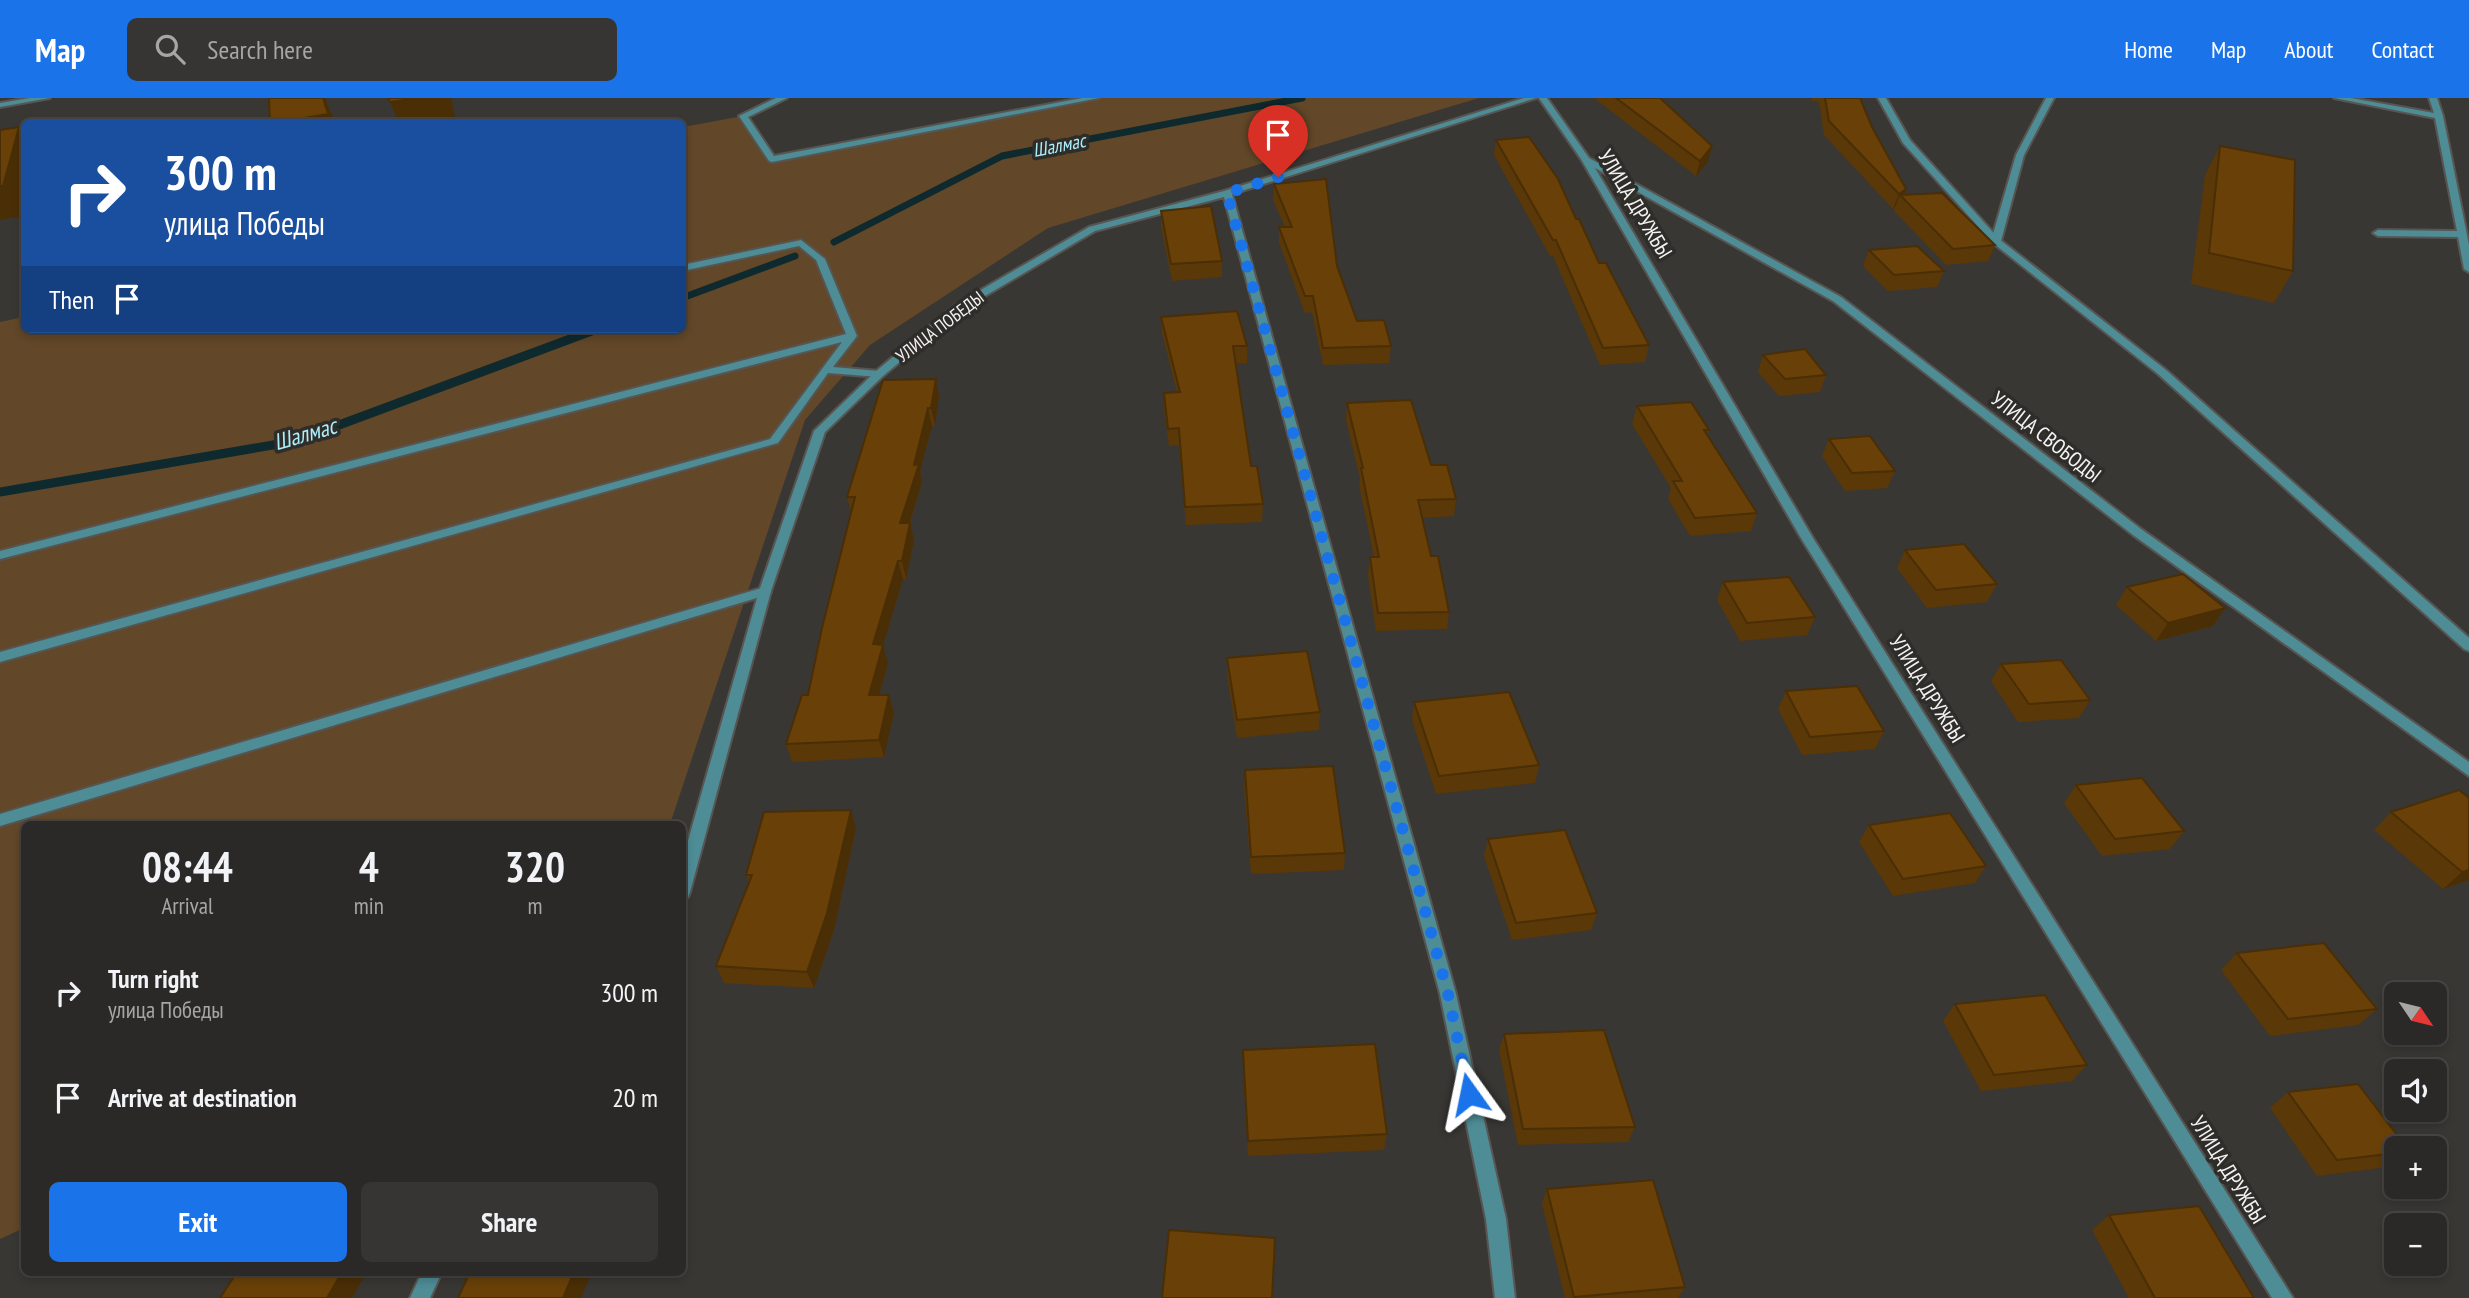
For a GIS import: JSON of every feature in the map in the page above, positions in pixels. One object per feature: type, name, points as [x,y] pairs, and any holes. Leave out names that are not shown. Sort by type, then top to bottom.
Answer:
[{"type":"street","points":[[0,105],[46,98]]},
{"type":"street","points":[[783,98],[743,116],[772,159],[1094,98]]},
{"type":"street","name":"УЛИЦА ПОБЕДЫ","points":[[686,877],[765,591],[820,431],[879,374],[960,307],[1092,229],[1227,193],[1532,98]]},
{"type":"street","name":"УЛИЦА ДРУЖБЫ","points":[[1542,98],[1585,159],[1807,538],[2283,1298]]},
{"type":"street","points":[[1882,98],[1906,141],[1996,241],[2162,372],[2469,646]]},
{"type":"street","points":[[1996,241],[2020,155],[2050,98]]},
{"type":"street","points":[[2338,98],[2439,116]]},
{"type":"street","points":[[2433,98],[2439,116],[2469,269]]},
{"type":"street","name":"УЛИЦА СВОБОДЫ","points":[[1585,159],[1837,299],[2137,532],[2469,770]]},
{"type":"street","points":[[1227,193],[1448,994],[1496,1219],[1505,1298]]},
{"type":"street","points":[[2378,233],[2461,234]]},
{"type":"street","points":[[686,267],[801,243],[820,259],[852,336]]},
{"type":"street","points":[[0,657],[775,441],[852,336]]},
{"type":"street","points":[[0,555],[852,336]]},
{"type":"street","points":[[825,370],[879,374]]},
{"type":"street","points":[[0,820],[765,591]]},
{"type":"street","points":[[420,1298],[430,1276]]},
{"type":"shaded area","points":[[1095,98],[1479,98],[1048,228],[870,345],[805,420],[671,821],[21,821],[21,1229],[0,1239],[0,322],[21,318],[21,333],[686,333],[686,126],[743,116],[772,159]]},
{"type":"building","points":[[269,98],[323,98],[328,114],[299,119],[270,119]]},
{"type":"building","points":[[388,98],[419,98],[390,102]]},
{"type":"building","points":[[1616,98],[1660,98],[1712,146],[1700,161]]},
{"type":"building","points":[[1825,98],[1860,98],[1872,127],[1906,189],[1899,194],[1829,121]]},
{"type":"building","points":[[19,127],[3,186],[0,186],[0,130]]},
{"type":"building","points":[[1529,137],[1558,179],[1599,263],[1606,263],[1649,345],[1603,348],[1556,240],[1553,240],[1496,140]]},
{"type":"building","points":[[2220,146],[2295,160],[2293,271],[2209,253]]},
{"type":"building","points":[[1326,179],[1337,266],[1357,321],[1384,320],[1391,346],[1323,348],[1313,296],[1305,296],[1279,227],[1292,227],[1274,184]]},
{"type":"building","points":[[1942,193],[1995,245],[1953,249],[1900,195]]},
{"type":"building","points":[[1211,206],[1222,261],[1171,264],[1161,211]]},
{"type":"building","points":[[1917,246],[1944,271],[1894,275],[1869,250]]},
{"type":"building","points":[[1237,311],[1247,346],[1233,346],[1251,466],[1257,466],[1263,504],[1185,507],[1179,428],[1168,429],[1164,393],[1180,392],[1161,317]]},
{"type":"building","points":[[1805,349],[1826,375],[1785,379],[1763,355]]},
{"type":"building","points":[[936,379],[931,408],[928,408],[914,465],[919,464],[900,523],[910,523],[902,561],[898,561],[873,644],[883,645],[869,695],[889,695],[879,740],[786,744],[802,695],[808,695],[855,497],[847,497],[883,380]]},
{"type":"building","points":[[1411,400],[1431,465],[1447,465],[1456,499],[1418,500],[1431,556],[1438,556],[1449,612],[1378,613],[1370,557],[1379,557],[1363,468],[1347,403]]},
{"type":"building","points":[[1691,402],[1709,430],[1704,430],[1757,513],[1695,518],[1673,481],[1682,481],[1637,406]]},
{"type":"building","points":[[1870,436],[1895,471],[1852,473],[1829,439]]},
{"type":"building","points":[[1964,544],[1997,584],[1936,590],[1905,550]]},
{"type":"building","points":[[2183,574],[2225,608],[2168,623],[2127,587]]},
{"type":"building","points":[[1789,577],[1815,617],[1747,623],[1723,582]]},
{"type":"building","points":[[1307,651],[1320,712],[1237,720],[1227,658]]},
{"type":"building","points":[[2061,660],[2090,700],[2029,704],[2001,664]]},
{"type":"building","points":[[1857,686],[1884,731],[1810,737],[1786,691]]},
{"type":"building","points":[[1509,692],[1539,765],[1439,776],[1414,702]]},
{"type":"building","points":[[1333,766],[1345,853],[1251,857],[1245,770]]},
{"type":"building","points":[[2142,778],[2184,831],[2115,839],[2076,785]]},
{"type":"building","points":[[2459,790],[2469,798],[2469,870],[2462,872],[2391,812]]},
{"type":"building","points":[[851,810],[827,913],[807,972],[716,966],[752,875],[746,875],[764,812]]},
{"type":"building","points":[[1950,813],[1986,866],[1903,879],[1869,825]]},
{"type":"building","points":[[1565,830],[1597,913],[1516,923],[1488,839]]},
{"type":"building","points":[[2324,943],[2377,1009],[2288,1019],[2237,953]]},
{"type":"building","points":[[2045,995],[2087,1065],[1994,1075],[1955,1004]]},
{"type":"building","points":[[1604,1030],[1635,1127],[1523,1129],[1504,1034]]},
{"type":"building","points":[[1375,1044],[1387,1134],[1248,1141],[1243,1050]]},
{"type":"building","points":[[2358,1084],[2384,1118],[2384,1122],[2387,1122],[2398,1136],[2384,1136],[2384,1154],[2337,1160],[2288,1092]]},
{"type":"building","points":[[1653,1180],[1685,1287],[1574,1297],[1547,1189]]},
{"type":"building","points":[[2199,1206],[2254,1298],[2155,1298],[2109,1215]]},
{"type":"building","points":[[1169,1230],[1275,1238],[1272,1298],[1162,1298]]},
{"type":"building","points":[[234,1276],[340,1276],[327,1298],[220,1298]]},
{"type":"building","points":[[468,1276],[572,1276],[563,1298],[458,1298]]},
{"type":"waterway","name":"Шалмас","points":[[834,242],[1002,156],[1302,98]]},
{"type":"waterway","name":"Шалмас","points":[[686,297],[795,256]]},
{"type":"waterway","name":"Шалмас","points":[[0,492],[296,441],[586,333]]},
{"type":"route","points":[[1278,177],[1227,193],[1448,994],[1469,1094]]}]
